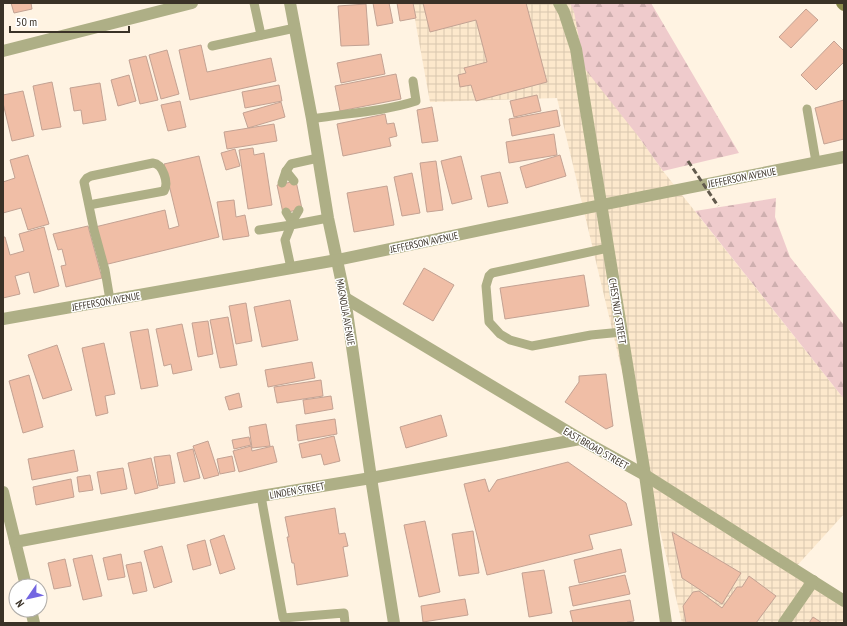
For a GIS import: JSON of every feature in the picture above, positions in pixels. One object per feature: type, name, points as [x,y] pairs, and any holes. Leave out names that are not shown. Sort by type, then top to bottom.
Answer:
[{"type":"street","points":[[3,51],[192,3]]},
{"type":"street","name":"MAGNOLIA AVENUE","points":[[290,3],[312,119],[328,218],[345,298],[394,623]]},
{"type":"street","name":"CHESTNUT STREET","points":[[558,3],[564,12],[576,49],[622,332],[666,623]]},
{"type":"street","name":"JEFFERSON AVENUE","points":[[3,319],[337,260],[601,205],[844,157]]},
{"type":"street","name":"EAST BROAD STREET","points":[[345,298],[580,439],[644,475],[844,601]]},
{"type":"street","name":"LINDEN STREET","points":[[15,542],[580,439]]},
{"type":"street","points":[[3,492],[24,578]]},
{"type":"street","points":[[784,623],[813,581]]},
{"type":"lane","points":[[254,3],[261,35]]},
{"type":"lane","points":[[212,46],[295,28]]},
{"type":"lane","points":[[312,119],[338,114],[387,109],[416,101],[413,81]]},
{"type":"lane","points":[[807,108],[816,162]]},
{"type":"lane","points":[[282,182],[286,171],[291,164],[318,158]]},
{"type":"lane","points":[[89,205],[164,191],[166,185],[162,169],[157,164],[153,163],[91,176],[84,182],[94,230],[104,270],[110,300]]},
{"type":"lane","points":[[286,171],[294,181]]},
{"type":"lane","points":[[291,268],[286,240],[292,223],[299,210]]},
{"type":"lane","points":[[286,212],[292,223]]},
{"type":"lane","points":[[259,230],[292,223],[328,218]]},
{"type":"lane","points":[[608,248],[492,273],[489,276],[486,286],[490,322],[500,334],[510,340],[532,346],[591,335],[622,332]]},
{"type":"lane","points":[[261,496],[283,618],[344,612],[345,623]]},
{"type":"shaded area","points":[[412,3],[570,3],[638,136],[663,171],[844,399],[844,514],[793,570],[844,603],[844,623],[682,623],[557,98],[430,102]]},
{"type":"green space","points":[[570,3],[651,3],[739,153],[663,171],[638,136],[585,69],[574,12]]},
{"type":"green space","points":[[776,198],[775,217],[790,257],[844,325],[844,399],[695,211]]},
{"type":"building","points":[[11,3],[31,3],[32,9],[14,13]]},
{"type":"building","points":[[373,3],[389,3],[393,23],[377,26]]},
{"type":"building","points":[[397,3],[413,3],[416,18],[400,21]]},
{"type":"building","points":[[423,3],[526,3],[547,82],[476,101],[471,85],[460,87],[458,75],[466,73],[464,68],[487,62],[476,20],[430,32]]},
{"type":"building","points":[[366,4],[369,45],[341,46],[338,6]]},
{"type":"building","points":[[806,9],[818,20],[791,48],[779,37]]},
{"type":"building","points":[[834,41],[844,51],[844,62],[816,90],[801,75]]},
{"type":"building","points":[[201,45],[207,72],[271,58],[276,81],[190,100],[179,50]]},
{"type":"building","points":[[167,50],[179,94],[161,99],[149,55]]},
{"type":"building","points":[[381,54],[385,74],[341,83],[337,63]]},
{"type":"building","points":[[146,56],[158,100],[140,104],[129,60]]},
{"type":"building","points":[[396,74],[401,99],[340,111],[335,86]]},
{"type":"building","points":[[129,75],[136,101],[118,106],[111,80]]},
{"type":"building","points":[[52,82],[61,127],[42,130],[33,86]]},
{"type":"building","points":[[100,83],[106,120],[83,124],[81,110],[74,111],[70,88]]},
{"type":"building","points":[[279,85],[282,101],[245,108],[242,92]]},
{"type":"building","points":[[23,91],[34,136],[12,141],[3,103],[3,95]]},
{"type":"building","points":[[537,95],[541,111],[514,117],[510,101]]},
{"type":"building","points":[[844,100],[844,139],[824,144],[815,108]]},
{"type":"building","points":[[180,101],[186,127],[168,131],[161,105]]},
{"type":"building","points":[[281,102],[285,117],[248,128],[243,113]]},
{"type":"building","points":[[432,107],[438,141],[422,143],[417,110]]},
{"type":"building","points":[[557,110],[560,126],[512,136],[509,119]]},
{"type":"building","points":[[385,114],[387,124],[394,123],[397,136],[389,138],[391,146],[343,156],[337,124]]},
{"type":"building","points":[[274,124],[277,141],[227,149],[224,132]]},
{"type":"building","points":[[554,134],[557,155],[509,163],[506,142]]},
{"type":"building","points":[[253,148],[254,155],[264,153],[272,205],[248,209],[239,150]]},
{"type":"building","points":[[235,149],[240,166],[226,170],[221,153]]},
{"type":"building","points":[[28,155],[49,224],[28,230],[21,208],[3,213],[3,182],[15,178],[10,160]]},
{"type":"building","points":[[560,155],[566,176],[526,188],[520,167]]},
{"type":"building","points":[[199,156],[219,237],[104,265],[95,227],[165,210],[169,229],[179,226],[164,164]]},
{"type":"building","points":[[461,156],[472,199],[452,204],[441,161]]},
{"type":"building","points":[[436,161],[443,210],[427,212],[420,163]]},
{"type":"building","points":[[500,172],[508,203],[488,207],[481,176]]},
{"type":"building","points":[[412,173],[420,213],[402,216],[394,177]]},
{"type":"building","points":[[296,181],[302,209],[283,213],[277,185]]},
{"type":"building","points":[[387,186],[394,225],[354,232],[347,193]]},
{"type":"building","points":[[234,200],[236,217],[245,215],[249,236],[223,240],[217,202]]},
{"type":"building","points":[[88,226],[102,278],[66,287],[61,266],[66,265],[62,249],[58,250],[53,234]]},
{"type":"building","points":[[44,227],[59,286],[34,293],[29,272],[15,276],[20,294],[3,298],[3,237],[5,237],[10,255],[24,251],[19,234]]},
{"type":"building","points":[[424,268],[454,285],[433,321],[403,304]]},
{"type":"building","points":[[584,275],[589,306],[505,319],[500,288]]},
{"type":"building","points":[[290,300],[298,340],[262,347],[254,307]]},
{"type":"building","points":[[246,303],[252,341],[236,344],[229,306]]},
{"type":"building","points":[[228,317],[237,365],[220,368],[210,320]]},
{"type":"building","points":[[208,321],[213,354],[198,357],[192,323]]},
{"type":"building","points":[[182,324],[192,370],[173,374],[171,364],[164,366],[156,329]]},
{"type":"building","points":[[148,329],[158,386],[141,389],[130,332]]},
{"type":"building","points":[[104,343],[115,394],[105,396],[108,413],[96,416],[82,348]]},
{"type":"building","points":[[57,345],[72,390],[43,399],[28,355]]},
{"type":"building","points":[[312,362],[315,378],[268,387],[265,370]]},
{"type":"building","points":[[606,374],[613,426],[606,429],[565,402],[579,382],[579,376]]},
{"type":"building","points":[[29,375],[43,427],[23,433],[9,381]]},
{"type":"building","points":[[321,380],[323,396],[277,403],[274,387]]},
{"type":"building","points":[[239,393],[242,407],[229,410],[225,397]]},
{"type":"building","points":[[331,396],[333,409],[305,414],[303,400]]},
{"type":"building","points":[[441,415],[447,436],[406,448],[400,427]]},
{"type":"building","points":[[335,419],[337,434],[298,441],[296,425]]},
{"type":"building","points":[[266,424],[270,446],[252,448],[249,427]]},
{"type":"building","points":[[334,436],[340,461],[324,465],[321,454],[302,458],[299,444]]},
{"type":"building","points":[[249,437],[251,445],[234,449],[232,440]]},
{"type":"building","points":[[208,441],[219,475],[204,479],[193,446]]},
{"type":"building","points":[[251,446],[252,451],[273,446],[277,462],[239,472],[233,451]]},
{"type":"building","points":[[193,449],[200,478],[184,482],[177,453]]},
{"type":"building","points":[[74,450],[78,471],[32,480],[28,459]]},
{"type":"building","points":[[170,455],[175,483],[159,486],[154,457]]},
{"type":"building","points":[[232,456],[235,471],[220,474],[217,459]]},
{"type":"building","points":[[151,458],[158,488],[135,494],[128,463]]},
{"type":"building","points":[[568,462],[626,503],[632,525],[589,535],[593,549],[487,575],[464,484],[485,479],[489,492],[497,480]]},
{"type":"building","points":[[123,468],[127,489],[101,494],[97,472]]},
{"type":"building","points":[[90,475],[93,490],[79,492],[77,477]]},
{"type":"building","points":[[71,479],[74,497],[36,505],[33,487]]},
{"type":"building","points":[[335,508],[339,534],[345,533],[348,546],[343,547],[348,576],[297,585],[294,563],[292,563],[287,537],[289,537],[285,517]]},
{"type":"building","points":[[425,521],[440,592],[419,597],[404,525]]},
{"type":"building","points":[[473,531],[479,573],[459,576],[452,534]]},
{"type":"building","points":[[672,532],[741,573],[722,604],[682,578]]},
{"type":"building","points":[[224,535],[235,569],[220,574],[210,540]]},
{"type":"building","points":[[205,540],[211,565],[193,570],[187,545]]},
{"type":"building","points":[[162,546],[172,582],[154,588],[144,551]]},
{"type":"building","points":[[621,549],[626,572],[579,583],[574,560]]},
{"type":"building","points":[[121,554],[125,577],[108,580],[103,558]]},
{"type":"building","points":[[92,555],[102,596],[83,600],[73,559]]},
{"type":"building","points":[[65,559],[71,586],[54,589],[48,563]]},
{"type":"building","points":[[141,562],[147,591],[133,594],[126,565]]},
{"type":"building","points":[[544,570],[552,613],[529,617],[522,573]]},
{"type":"building","points":[[625,575],[630,594],[573,606],[569,587]]},
{"type":"building","points":[[749,576],[776,596],[756,623],[686,623],[683,606],[693,592],[699,591],[722,608],[737,587],[742,587]]},
{"type":"building","points":[[465,599],[468,615],[423,622],[421,606]]},
{"type":"building","points":[[630,600],[634,621],[627,622],[628,623],[573,623],[570,611]]},
{"type":"building","points":[[813,617],[822,623],[809,623]]},
{"type":"railway","points":[[688,161],[718,206]]}]
